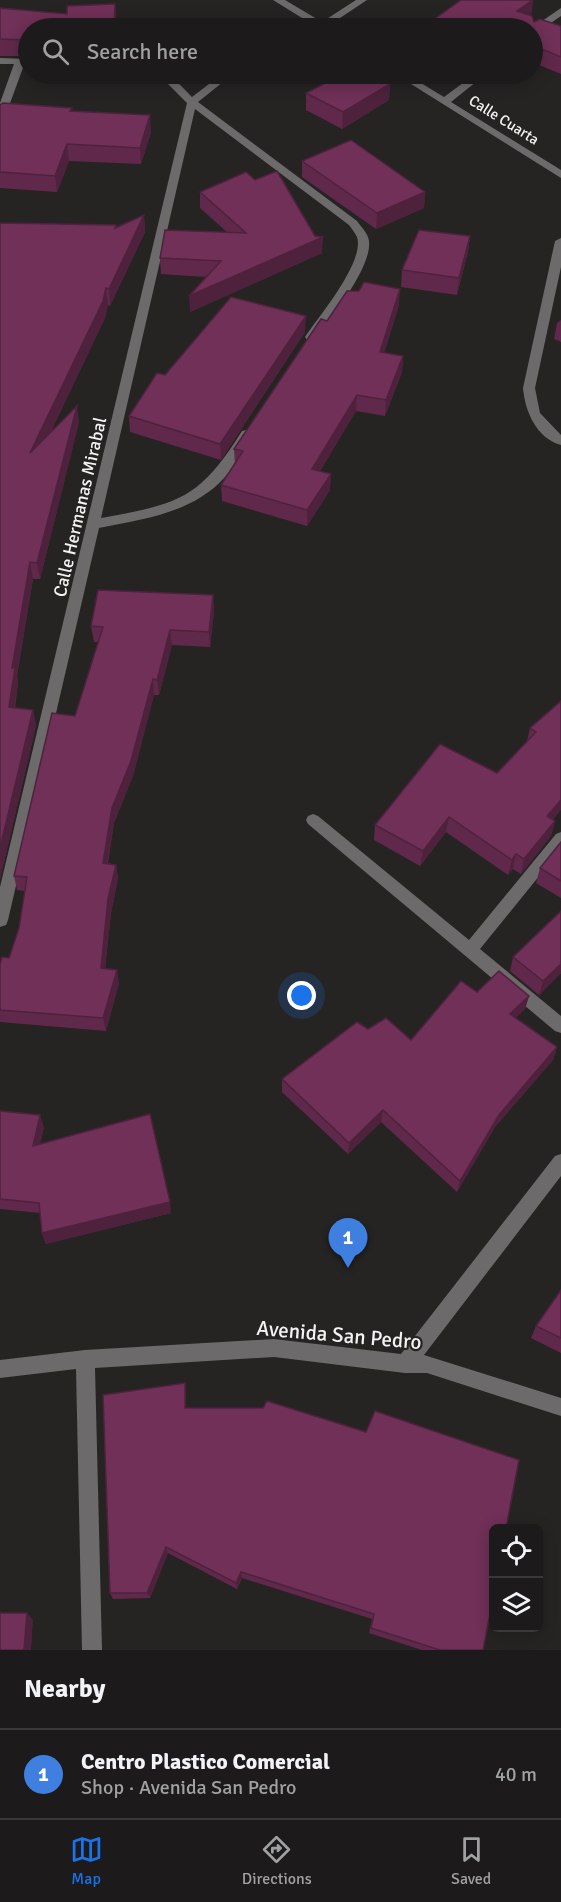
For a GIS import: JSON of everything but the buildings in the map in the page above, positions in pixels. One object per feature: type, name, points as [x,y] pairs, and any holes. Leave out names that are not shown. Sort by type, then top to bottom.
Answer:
[{"type":"street","points":[[278,0],[306,18]]},
{"type":"street","points":[[336,18],[362,0]]},
{"type":"street","points":[[543,25],[561,11]]},
{"type":"street","points":[[0,61],[18,62]]},
{"type":"street","points":[[0,117],[18,76]]},
{"type":"street","points":[[174,84],[192,102],[353,223],[364,240],[362,254],[353,273],[302,350]]},
{"type":"street","points":[[192,102],[215,84]]},
{"type":"street","name":"Calle Cuarta","points":[[417,84],[561,175]]},
{"type":"street","points":[[446,101],[468,84]]},
{"type":"street","name":"Calle Hermanas Mirabal","points":[[0,920],[95,524],[192,102]]},
{"type":"street","points":[[561,241],[529,388],[530,405],[537,423],[561,441]]},
{"type":"street","points":[[95,524],[165,511],[195,497],[219,476],[250,427]]},
{"type":"street","points":[[313,820],[561,1026]]},
{"type":"street","points":[[470,950],[561,838]]},
{"type":"street","points":[[405,1364],[561,1162]]},
{"type":"street","name":"Avenida San Pedro","points":[[0,1369],[85,1359],[274,1348],[405,1364],[427,1364],[561,1407]]},
{"type":"street","points":[[85,1359],[92,1650]]},
{"type":"place","name":"Centro Plastico Comercial","points":[[348,1268]]}]
